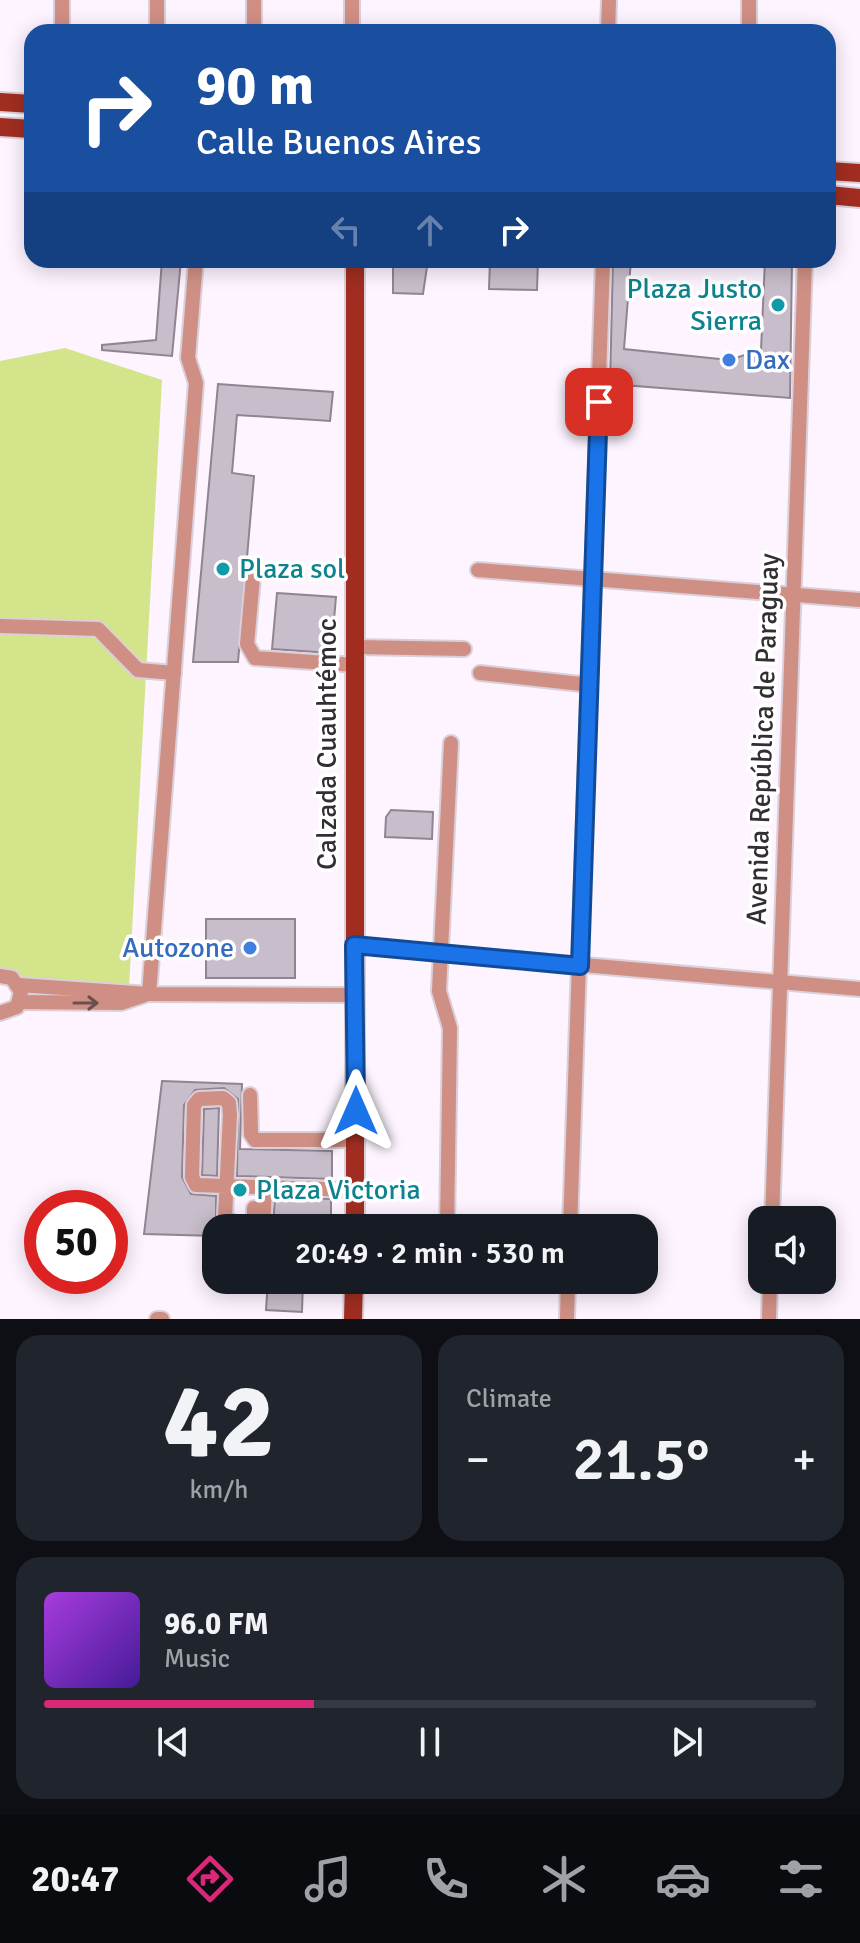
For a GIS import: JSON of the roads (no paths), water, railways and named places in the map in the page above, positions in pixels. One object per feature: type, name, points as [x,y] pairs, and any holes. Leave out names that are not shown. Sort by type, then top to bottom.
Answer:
[{"type":"main road","points":[[0,102],[24,104]]},
{"type":"main road","points":[[0,127],[24,128]]},
{"type":"main road","points":[[836,172],[860,173]]},
{"type":"main road","points":[[836,196],[860,198]]},
{"type":"main road","name":"Calzada Cuauhtémoc","points":[[355,268],[355,1214]]},
{"type":"main road","points":[[353,1319],[354,1294]]},
{"type":"street","points":[[62,0],[62,24]]},
{"type":"street","points":[[157,0],[157,24]]},
{"type":"street","points":[[254,0],[254,24]]},
{"type":"street","points":[[352,0],[352,24]]},
{"type":"street","points":[[608,24],[609,0]]},
{"type":"street","points":[[749,0],[749,24]]},
{"type":"street","points":[[149,994],[196,383],[188,358],[195,268]]},
{"type":"street","points":[[571,1214],[603,268]]},
{"type":"street","name":"Avenida República de Paraguay","points":[[772,1206],[805,268]]},
{"type":"street","points":[[254,566],[247,644],[255,658],[464,649]]},
{"type":"street","points":[[478,570],[860,600]]},
{"type":"street","points":[[0,626],[98,629],[138,670],[174,673]]},
{"type":"street","points":[[480,673],[590,685]]},
{"type":"street","points":[[447,1214],[450,1028],[439,1003],[451,743]]},
{"type":"street","points":[[354,945],[860,989]]},
{"type":"street","points":[[0,976],[12,978],[19,985],[20,1002],[11,1012],[0,1013]]},
{"type":"street","points":[[19,985],[149,994],[356,995]]},
{"type":"street","points":[[49,986],[49,1003]]},
{"type":"street","points":[[20,1002],[121,1003],[149,994]]},
{"type":"street","points":[[250,1095],[251,1134],[255,1140],[356,1140]]},
{"type":"street","points":[[254,1208],[254,1221],[250,1225],[228,1222],[228,1187],[229,1103],[223,1098],[199,1099],[194,1105],[192,1177],[196,1185],[228,1187],[355,1190]]},
{"type":"street","points":[[264,1214],[265,1188]]},
{"type":"street","points":[[567,1319],[568,1294]]},
{"type":"street","points":[[769,1319],[770,1294]]},
{"type":"place","name":"Plaza Justo Sierra","points":[[778,305]]},
{"type":"place","name":"Dax","points":[[729,360]]},
{"type":"place","name":"Plaza sol","points":[[223,569]]},
{"type":"place","name":"Autozone","points":[[250,948]]},
{"type":"place","name":"Plaza Victoria","points":[[240,1190]]}]
